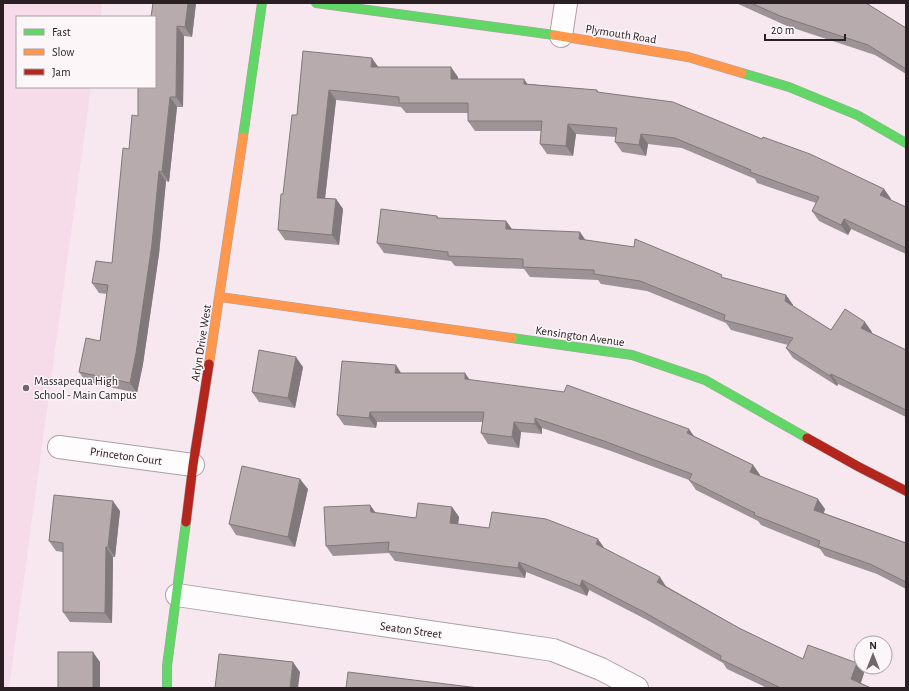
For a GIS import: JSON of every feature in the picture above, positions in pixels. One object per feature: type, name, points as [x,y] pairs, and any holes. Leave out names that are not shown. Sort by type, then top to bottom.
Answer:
[{"type":"street","name":"Arlyn Drive West","points":[[167,688],[167,666],[177,596],[192,465],[220,297],[262,3]]},
{"type":"street","name":"Plymouth Road","points":[[316,3],[561,36],[688,57],[789,87],[857,115],[906,143]]},
{"type":"street","points":[[561,36],[566,3]]},
{"type":"street","name":"Kensington Avenue","points":[[220,297],[632,355],[705,380],[859,467],[906,491]]},
{"type":"street","name":"Princeton Court","points":[[59,447],[192,465]]},
{"type":"street","name":"Seaton Street","points":[[177,596],[553,650],[601,669],[637,688]]},
{"type":"shaded area","name":"Massapequa High School - Main Campus","points":[[3,3],[102,3],[101,16],[16,16],[16,88],[91,88],[9,688],[3,688]]},
{"type":"building","points":[[153,3],[188,3],[185,27],[177,26],[176,97],[170,97],[162,172],[159,171],[152,244],[136,353],[130,383],[79,372],[86,338],[100,341],[108,285],[92,283],[96,261],[112,263],[123,148],[129,149],[132,115],[138,116],[138,88],[156,88],[156,16],[151,16]]},
{"type":"building","points":[[751,3],[866,3],[906,28],[906,69],[868,45],[780,16]]},
{"type":"building","points":[[303,51],[372,58],[371,67],[451,67],[451,79],[524,79],[524,84],[597,90],[597,92],[673,102],[762,139],[763,137],[810,154],[884,189],[880,195],[906,207],[906,248],[844,219],[841,225],[812,211],[819,197],[750,172],[751,170],[675,138],[641,134],[639,145],[615,142],[617,128],[568,124],[566,146],[540,144],[542,121],[468,121],[468,103],[399,103],[399,97],[329,90],[317,198],[336,199],[332,235],[278,230],[281,194],[283,194],[292,115],[297,115]]},
{"type":"building","points":[[381,209],[437,216],[437,218],[506,221],[506,229],[580,232],[579,239],[634,247],[635,239],[722,275],[721,277],[786,295],[785,301],[831,330],[845,309],[865,322],[861,328],[906,350],[906,410],[831,374],[830,376],[786,348],[793,338],[724,320],[725,315],[640,281],[594,274],[594,270],[523,267],[523,259],[448,256],[448,252],[377,243]]},
{"type":"building","points":[[259,350],[296,357],[288,398],[252,392]]},
{"type":"building","points":[[342,361],[396,365],[395,373],[465,373],[465,379],[564,392],[567,385],[689,429],[687,433],[753,465],[750,472],[818,499],[814,510],[906,543],[906,582],[870,564],[818,546],[820,541],[754,515],[755,513],[689,480],[692,474],[604,441],[535,418],[535,424],[514,422],[512,437],[481,433],[484,412],[370,412],[369,418],[337,415]]},
{"type":"building","points":[[242,466],[300,479],[288,537],[229,524]]},
{"type":"building","points":[[54,495],[113,501],[108,547],[106,547],[105,613],[63,612],[63,543],[49,541]]},
{"type":"building","points":[[418,503],[452,507],[450,523],[489,528],[492,512],[546,519],[598,539],[596,544],[660,577],[657,582],[739,628],[803,659],[808,645],[853,662],[853,674],[851,679],[871,688],[781,688],[720,659],[721,656],[642,611],[582,580],[580,586],[519,562],[518,568],[388,551],[389,542],[326,546],[324,507],[370,505],[371,512],[416,518]]},
{"type":"building","points":[[58,652],[93,652],[93,688],[58,688]]},
{"type":"building","points":[[219,654],[293,662],[290,688],[215,688]]},
{"type":"building","points":[[348,672],[479,688],[346,688]]},
{"type":"traffic: fast","points":[[243,137],[262,3]]},
{"type":"traffic: fast","points":[[316,3],[554,35]]},
{"type":"traffic: fast","points":[[742,73],[789,87],[857,115],[906,143]]},
{"type":"traffic: fast","points":[[512,338],[632,355],[705,380],[807,438]]},
{"type":"traffic: fast","points":[[167,688],[167,666],[186,522]]},
{"type":"traffic: slow","points":[[554,35],[688,57],[742,73]]},
{"type":"traffic: slow","points":[[209,364],[243,137]]},
{"type":"traffic: slow","points":[[220,297],[512,338]]},
{"type":"traffic: jam","points":[[186,522],[193,465],[209,364]]},
{"type":"traffic: jam","points":[[807,438],[906,491]]},
{"type":"place","name":"Massapequa High School - Main Campus","points":[[26,388]]}]
